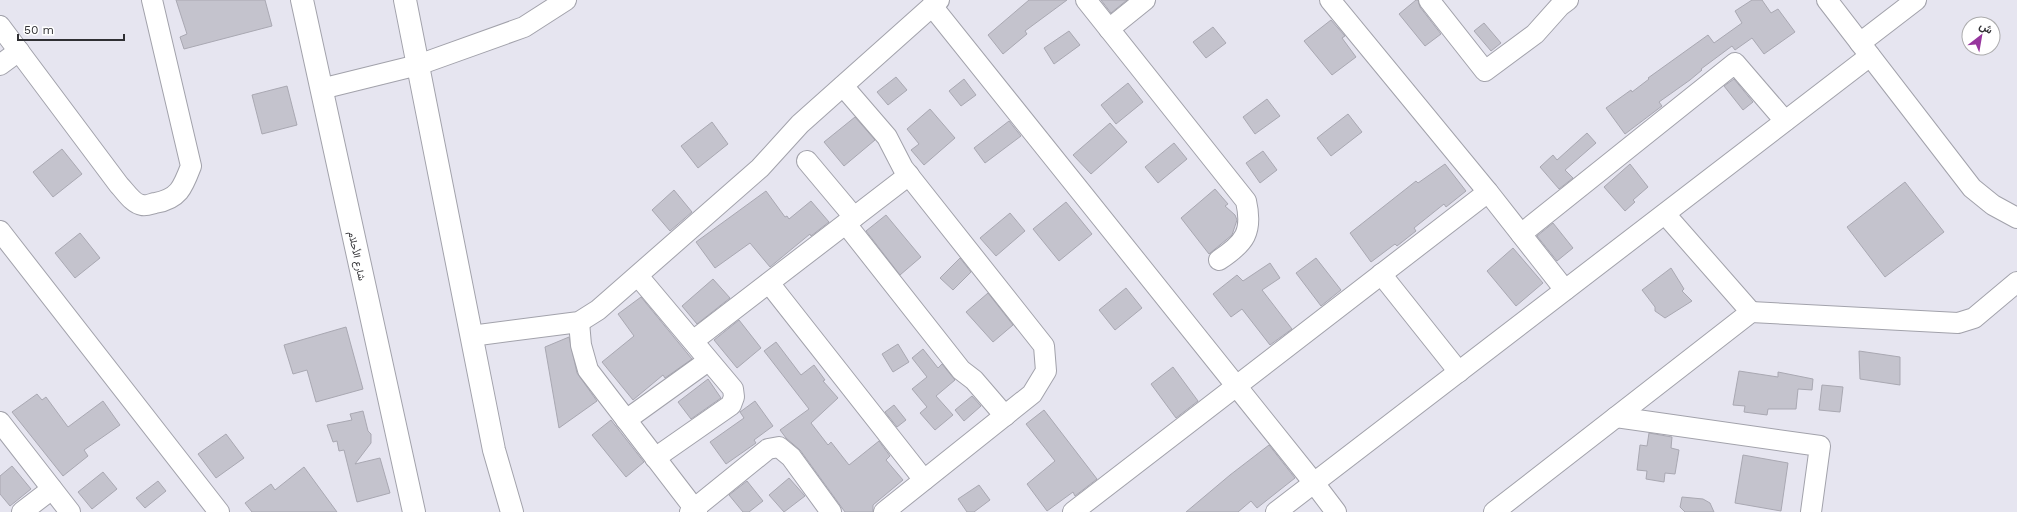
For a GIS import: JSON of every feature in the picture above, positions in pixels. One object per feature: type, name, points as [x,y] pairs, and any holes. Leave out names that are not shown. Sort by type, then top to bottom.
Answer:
[{"type":"main road","name":"شارع الأحلام","points":[[302,0],[414,512]]},
{"type":"main road","points":[[405,0],[494,450],[512,512]]},
{"type":"street","points":[[0,26],[119,185],[133,200],[142,205],[162,202],[175,196],[184,183],[191,166],[152,0]]},
{"type":"street","points":[[321,89],[418,65],[524,27],[566,0]]},
{"type":"street","points":[[1086,0],[1246,201],[1250,216],[1246,234],[1237,248],[1219,260]]},
{"type":"street","points":[[1109,29],[1146,0]]},
{"type":"street","points":[[1330,0],[1488,192],[1565,290]]},
{"type":"street","points":[[1429,0],[1485,71],[1535,34],[1561,2]]},
{"type":"street","points":[[1827,0],[1972,188],[1993,206],[2017,218]]},
{"type":"street","points":[[1276,512],[1785,121],[1865,50],[1916,0]]},
{"type":"street","points":[[471,336],[578,322],[598,310],[760,168],[800,124],[936,3],[1314,482],[1336,512]]},
{"type":"street","points":[[0,65],[19,51]]},
{"type":"street","points":[[1521,234],[1736,63],[1785,121]]},
{"type":"street","points":[[843,86],[887,137],[903,168],[1044,346],[1046,372],[1032,394],[884,512]]},
{"type":"street","points":[[807,161],[960,370],[974,380],[1005,416]]},
{"type":"street","points":[[693,341],[909,175]]},
{"type":"street","points":[[1074,512],[1488,192]]},
{"type":"street","points":[[1665,214],[1751,312]]},
{"type":"street","points":[[0,231],[219,512]]},
{"type":"street","points":[[1381,274],[1458,372]]},
{"type":"street","points":[[638,276],[733,389],[734,397],[731,405],[655,458]]},
{"type":"street","points":[[1494,512],[1751,312],[1958,323],[1974,318],[2017,282]]},
{"type":"street","points":[[769,283],[924,480]]},
{"type":"street","points":[[578,322],[581,345],[588,370],[693,511],[768,449],[779,447],[791,457],[831,512]]},
{"type":"street","points":[[626,420],[708,361]]},
{"type":"street","points":[[1616,417],[1820,446],[1811,512]]},
{"type":"street","points":[[0,422],[70,512]]},
{"type":"street","points":[[22,512],[52,489]]},
{"type":"building","points":[[176,0],[265,0],[272,26],[184,49],[180,37],[187,34]]},
{"type":"building","points":[[1029,0],[1067,0],[1025,31],[1027,34],[1003,54],[988,35]]},
{"type":"building","points":[[1101,0],[1127,0],[1111,13]]},
{"type":"building","points":[[1418,0],[1420,7],[1441,34],[1425,46],[1399,14]]},
{"type":"building","points":[[1752,0],[1762,0],[1771,13],[1778,9],[1795,32],[1764,54],[1752,38],[1735,50],[1732,46],[1701,69],[1702,70],[1690,80],[1659,102],[1662,106],[1625,134],[1606,108],[1631,90],[1632,92],[1649,79],[1648,78],[1708,35],[1714,43],[1742,23],[1735,11]]},
{"type":"building","points":[[1331,20],[1345,36],[1342,38],[1356,57],[1332,75],[1304,41]]},
{"type":"building","points":[[1484,23],[1501,43],[1491,51],[1474,31]]},
{"type":"building","points":[[1213,27],[1226,43],[1206,58],[1193,42]]},
{"type":"building","points":[[1069,31],[1080,45],[1054,64],[1044,48]]},
{"type":"building","points":[[896,77],[907,90],[888,105],[877,92]]},
{"type":"building","points":[[964,79],[976,95],[961,106],[949,91]]},
{"type":"building","points":[[1734,79],[1753,102],[1743,110],[1724,86]]},
{"type":"building","points":[[1128,83],[1143,102],[1116,124],[1101,105]]},
{"type":"building","points":[[287,86],[297,125],[262,134],[252,95]]},
{"type":"building","points":[[1267,99],[1280,116],[1255,134],[1243,117]]},
{"type":"building","points":[[930,109],[955,138],[924,165],[911,150],[919,144],[907,129]]},
{"type":"building","points":[[1348,114],[1362,132],[1331,156],[1317,138]]},
{"type":"building","points":[[855,117],[875,140],[844,166],[824,142]]},
{"type":"building","points":[[1009,121],[1021,136],[985,163],[974,148]]},
{"type":"building","points":[[712,122],[728,144],[698,168],[681,146]]},
{"type":"building","points":[[1110,123],[1127,142],[1091,174],[1073,155]]},
{"type":"building","points":[[1587,133],[1596,143],[1565,170],[1573,178],[1559,189],[1540,167],[1553,155],[1557,160]]},
{"type":"building","points":[[1174,143],[1187,159],[1158,183],[1145,167]]},
{"type":"building","points":[[62,149],[82,174],[53,197],[33,172]]},
{"type":"building","points":[[1263,151],[1277,170],[1260,183],[1246,163]]},
{"type":"building","points":[[1445,164],[1466,191],[1446,207],[1444,204],[1414,228],[1416,231],[1397,246],[1395,244],[1371,262],[1350,233],[1416,181],[1418,183]]},
{"type":"building","points":[[1630,164],[1648,187],[1633,200],[1635,202],[1625,211],[1604,187]]},
{"type":"building","points":[[1905,182],[1944,232],[1885,277],[1847,227]]},
{"type":"building","points":[[1215,189],[1228,204],[1225,206],[1235,215],[1237,220],[1232,235],[1209,254],[1181,218]]},
{"type":"building","points":[[674,190],[692,212],[670,231],[652,210]]},
{"type":"building","points":[[766,191],[785,217],[787,216],[789,219],[811,201],[829,222],[811,236],[810,234],[770,267],[750,243],[715,268],[696,242]]},
{"type":"building","points":[[1066,202],[1092,234],[1059,261],[1033,229]]},
{"type":"building","points":[[1010,213],[1025,231],[996,256],[980,238]]},
{"type":"building","points":[[886,215],[921,257],[900,275],[866,231]]},
{"type":"building","points":[[1553,223],[1573,248],[1557,261],[1537,236]]},
{"type":"building","points":[[80,233],[100,258],[75,278],[55,253]]},
{"type":"building","points":[[1513,248],[1543,283],[1516,306],[1487,271]]},
{"type":"building","points":[[960,258],[971,272],[953,290],[940,278]]},
{"type":"building","points":[[1316,258],[1341,290],[1321,306],[1296,273]]},
{"type":"building","points":[[1270,263],[1280,278],[1262,290],[1292,329],[1270,345],[1242,309],[1231,317],[1213,294],[1237,275],[1243,281]]},
{"type":"building","points":[[1671,268],[1684,289],[1682,291],[1692,301],[1665,318],[1655,311],[1655,307],[1642,290]]},
{"type":"building","points":[[713,279],[730,298],[697,324],[682,306]]},
{"type":"building","points":[[1126,288],[1142,308],[1115,330],[1099,310]]},
{"type":"building","points":[[988,293],[1013,325],[993,342],[966,312]]},
{"type":"building","points":[[641,297],[692,359],[665,378],[663,375],[633,400],[602,362],[634,336],[618,314]]},
{"type":"building","points":[[739,320],[761,348],[737,368],[714,340]]},
{"type":"building","points":[[346,327],[363,389],[316,402],[307,370],[293,374],[284,345]]},
{"type":"building","points":[[569,337],[577,373],[597,401],[559,428],[545,347]]},
{"type":"building","points":[[776,342],[801,375],[814,365],[825,380],[823,381],[838,398],[811,423],[828,445],[831,442],[849,465],[879,441],[890,456],[886,460],[903,480],[873,505],[873,512],[845,512],[800,450],[786,438],[780,430],[809,409],[764,351]]},
{"type":"building","points":[[898,344],[909,362],[893,372],[882,354]]},
{"type":"building","points":[[923,349],[938,368],[942,364],[955,380],[936,396],[953,415],[935,430],[920,413],[927,407],[912,389],[927,377],[912,358]]},
{"type":"building","points":[[1859,351],[1900,357],[1900,385],[1860,379]]},
{"type":"building","points":[[1173,367],[1198,401],[1176,418],[1151,384]]},
{"type":"building","points":[[1739,371],[1778,377],[1778,372],[1813,379],[1812,390],[1798,389],[1796,409],[1768,409],[1767,415],[1744,412],[1745,406],[1733,405]]},
{"type":"building","points":[[708,379],[721,398],[691,419],[678,402]]},
{"type":"building","points":[[1822,385],[1843,387],[1840,412],[1819,410]]},
{"type":"building","points":[[37,394],[42,400],[46,397],[68,427],[103,401],[120,425],[84,450],[88,456],[63,476],[12,412]]},
{"type":"building","points":[[972,396],[981,406],[964,421],[955,410]]},
{"type":"building","points":[[755,401],[773,426],[754,440],[756,443],[726,464],[710,442],[744,418],[740,412]]},
{"type":"building","points":[[894,405],[906,420],[897,427],[885,412]]},
{"type":"building","points":[[1044,410],[1097,479],[1075,496],[1073,492],[1047,511],[1027,484],[1055,461],[1026,424]]},
{"type":"building","points":[[363,411],[368,431],[371,434],[371,443],[355,464],[380,458],[390,493],[357,502],[344,450],[339,451],[337,441],[333,442],[327,425],[352,420],[350,414]]},
{"type":"building","points":[[611,420],[644,462],[626,477],[592,435]]},
{"type":"building","points":[[1649,433],[1672,437],[1671,448],[1679,450],[1675,474],[1665,473],[1664,482],[1646,479],[1647,471],[1637,470],[1640,445],[1647,446]]},
{"type":"building","points":[[226,434],[244,458],[216,478],[198,454]]},
{"type":"building","points":[[1269,445],[1295,478],[1257,508],[1251,501],[1238,512],[1186,512],[1230,475]]},
{"type":"building","points":[[1743,455],[1788,463],[1781,511],[1735,503]]},
{"type":"building","points":[[12,466],[31,489],[10,506],[0,494],[0,476]]},
{"type":"building","points":[[304,467],[337,512],[252,512],[245,503],[271,484],[275,490]]},
{"type":"building","points":[[103,472],[117,489],[92,509],[78,492]]},
{"type":"building","points":[[789,478],[805,496],[784,512],[769,495]]},
{"type":"building","points":[[158,481],[166,491],[145,508],[136,498]]},
{"type":"building","points":[[747,481],[763,501],[749,512],[743,512],[729,495]]},
{"type":"building","points":[[979,485],[990,500],[974,512],[967,512],[958,499]]},
{"type":"building","points":[[1682,497],[1703,499],[1710,503],[1714,512],[1685,512],[1680,507]]}]
